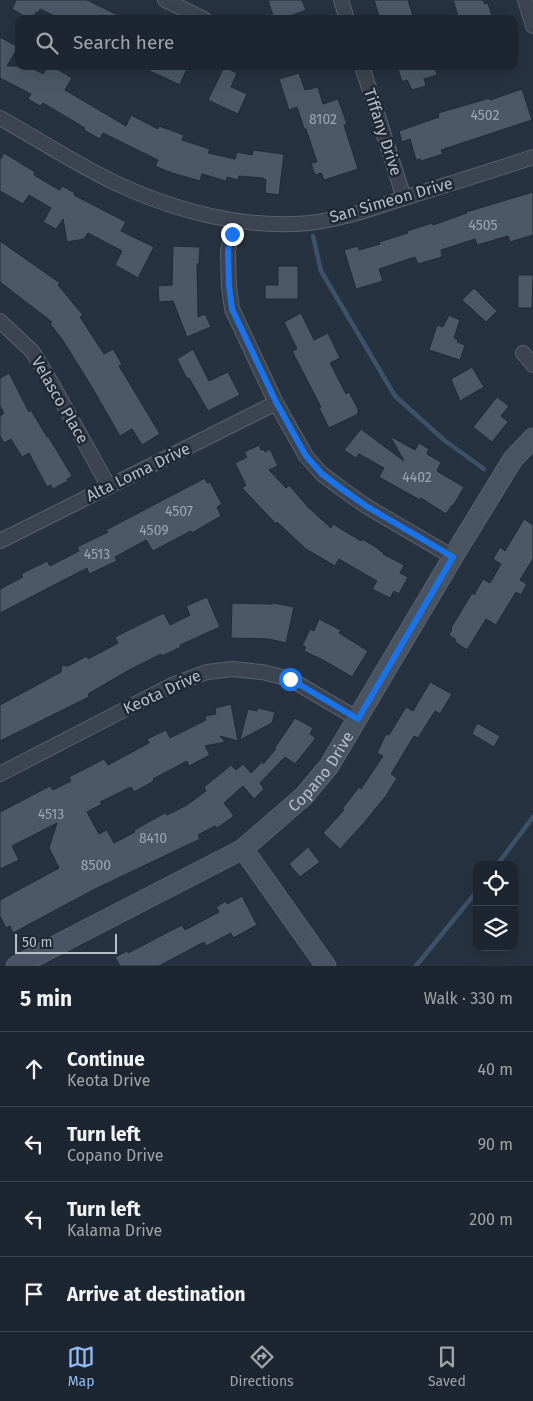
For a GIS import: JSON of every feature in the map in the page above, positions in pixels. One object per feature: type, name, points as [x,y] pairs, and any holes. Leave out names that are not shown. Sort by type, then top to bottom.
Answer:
[{"type":"street","points":[[165,0],[196,15]]},
{"type":"street","points":[[341,0],[346,15]]},
{"type":"street","points":[[525,0],[533,26]]},
{"type":"street","name":"Tiffany Drive","points":[[363,70],[404,198]]},
{"type":"street","name":"San Simeon Drive","points":[[0,118],[121,185],[182,208],[234,221],[278,224],[310,223],[356,214],[533,157]]},
{"type":"street","points":[[234,221],[228,251],[232,309],[276,402],[306,456],[322,474],[366,506],[453,557]]},
{"type":"street","name":"Velasco Place","points":[[0,321],[32,351],[110,487]]},
{"type":"street","points":[[523,353],[533,365]]},
{"type":"street","name":"Alta Loma Drive","points":[[0,541],[276,402]]},
{"type":"street","name":"Copano Drive","points":[[16,966],[243,849],[304,796],[329,766],[453,557],[514,459],[533,438]]},
{"type":"street","name":"Keota Drive","points":[[0,774],[172,685],[207,672],[232,669],[262,672],[290,679],[358,719]]},
{"type":"street","points":[[243,849],[326,966]]},
{"type":"building","points":[[16,0],[87,0],[118,15],[52,15],[40,9],[35,15],[22,15],[12,9]]},
{"type":"building","points":[[268,0],[302,0],[306,10],[293,15],[273,15]]},
{"type":"building","points":[[374,0],[408,0],[413,15],[379,15]]},
{"type":"building","points":[[453,0],[483,0],[485,4],[488,3],[492,15],[458,15]]},
{"type":"building","points":[[0,37],[15,45],[15,52],[7,66],[15,66],[15,70],[36,70],[43,74],[46,70],[59,70],[72,78],[65,90],[126,126],[131,115],[158,129],[159,126],[184,135],[182,140],[210,149],[208,153],[235,159],[237,152],[252,155],[253,150],[284,154],[279,195],[265,193],[266,180],[262,178],[239,176],[238,180],[227,177],[226,181],[202,174],[200,181],[155,166],[158,160],[103,133],[100,139],[43,103],[40,106],[28,99],[31,94],[0,78]]},
{"type":"building","points":[[148,70],[186,70],[180,85]]},
{"type":"building","points":[[223,70],[230,70],[237,73],[231,87],[247,94],[238,114],[208,100]]},
{"type":"building","points":[[398,70],[435,70],[437,75],[424,79],[426,86],[412,90],[407,80],[402,82]]},
{"type":"building","points":[[299,73],[305,90],[318,87],[323,104],[338,99],[347,124],[344,125],[358,169],[324,180],[321,173],[315,175],[311,163],[317,162],[306,129],[304,129],[297,107],[289,110],[279,79]]},
{"type":"building","points":[[522,89],[532,120],[441,150],[443,154],[421,161],[420,159],[416,160],[410,139],[402,142],[399,131],[439,117],[438,113],[490,98],[490,100]]},
{"type":"building","points":[[4,153],[35,172],[34,175],[56,188],[60,190],[62,186],[75,193],[74,195],[126,222],[121,231],[154,247],[138,278],[115,265],[122,251],[88,233],[84,239],[67,242],[63,219],[56,229],[43,222],[51,208],[29,195],[23,204],[0,191],[0,160]]},
{"type":"building","points":[[533,192],[533,235],[510,242],[508,236],[477,245],[475,239],[441,250],[442,257],[418,264],[415,257],[379,269],[383,281],[356,289],[344,250],[358,246],[359,250],[380,244],[379,242],[408,233],[407,231],[432,223],[433,225],[466,212]]},
{"type":"building","points":[[0,241],[60,283],[58,285],[83,315],[80,317],[104,354],[113,349],[122,364],[119,366],[160,434],[142,445],[132,429],[120,436],[62,339],[50,324],[52,322],[0,282]]},
{"type":"building","points":[[173,246],[200,247],[199,264],[197,264],[198,317],[205,314],[211,327],[187,337],[173,301],[159,302],[158,286],[172,285]]},
{"type":"building","points":[[278,266],[298,266],[298,299],[265,299],[265,285],[278,285]]},
{"type":"building","points":[[518,275],[533,275],[532,308],[518,308]]},
{"type":"building","points":[[474,288],[497,311],[486,322],[462,300]]},
{"type":"building","points":[[301,313],[314,340],[328,333],[340,358],[330,363],[346,394],[349,392],[358,409],[358,414],[329,428],[319,408],[321,407],[292,351],[297,349],[284,322]]},
{"type":"building","points":[[449,315],[460,320],[454,338],[458,340],[457,342],[465,345],[460,360],[429,350],[437,325],[443,327]]},
{"type":"building","points":[[193,349],[209,381],[228,372],[240,395],[208,411],[189,378],[187,379],[177,359]]},
{"type":"building","points":[[472,367],[484,387],[460,401],[451,379]]},
{"type":"building","points":[[9,373],[29,412],[31,410],[72,476],[67,479],[68,481],[53,489],[51,485],[47,487],[29,453],[22,457],[11,439],[4,443],[0,436],[0,416],[4,413],[0,406],[0,378]]},
{"type":"building","points":[[497,397],[509,406],[501,416],[508,422],[492,442],[473,427]]},
{"type":"building","points":[[361,429],[404,461],[390,436],[415,450],[419,443],[429,449],[427,454],[441,462],[437,471],[464,487],[446,514],[421,498],[420,500],[379,477],[384,468],[359,454],[356,458],[344,450]]},
{"type":"building","points":[[259,445],[261,450],[263,449],[265,452],[270,449],[278,466],[269,470],[286,488],[289,485],[308,507],[331,528],[333,524],[361,541],[362,539],[379,549],[383,554],[404,565],[400,573],[408,577],[399,594],[394,591],[390,598],[372,589],[377,581],[339,559],[335,566],[306,549],[277,522],[276,524],[242,488],[246,485],[235,463],[247,457],[244,452]]},
{"type":"building","points":[[205,478],[207,483],[210,482],[222,504],[217,507],[221,516],[192,533],[191,531],[153,551],[146,540],[115,557],[117,561],[89,574],[87,568],[0,613],[0,589],[23,577],[21,574],[47,561],[50,566],[79,551],[77,547],[108,532],[106,530]]},
{"type":"building","points":[[524,519],[533,525],[533,559],[520,580],[527,584],[521,595],[516,592],[496,625],[486,619],[467,650],[455,642],[456,640],[449,635],[451,628],[472,593],[474,595],[483,579],[490,583],[501,564],[493,559],[500,547],[505,551]]},
{"type":"building","points":[[207,597],[220,627],[129,670],[88,694],[89,697],[0,741],[0,705],[61,672],[62,665],[68,666],[87,656],[88,659],[118,643],[115,637],[164,613],[170,625],[190,615],[186,606]]},
{"type":"building","points":[[232,603],[273,603],[294,607],[286,643],[269,639],[231,638]]},
{"type":"building","points":[[319,619],[341,630],[339,633],[368,651],[352,677],[304,651],[306,647],[302,646],[310,629],[314,631]]},
{"type":"building","points":[[430,682],[452,694],[440,714],[435,711],[418,738],[414,736],[391,774],[397,778],[386,796],[340,849],[323,833],[344,810],[342,809],[359,787],[361,789],[383,756],[377,753],[386,734],[389,735],[406,707],[413,711]]},
{"type":"building","points":[[231,704],[238,741],[220,736],[225,742],[205,746],[210,755],[189,766],[187,761],[153,779],[154,781],[134,792],[131,787],[100,802],[102,804],[87,812],[99,834],[107,830],[114,843],[165,813],[167,815],[187,805],[206,791],[204,787],[231,765],[236,770],[243,764],[251,773],[264,760],[263,764],[276,749],[274,749],[295,718],[313,728],[310,734],[316,738],[295,764],[285,757],[260,783],[264,789],[254,799],[243,786],[224,803],[234,816],[217,828],[215,826],[198,835],[200,839],[93,890],[13,933],[10,926],[6,928],[0,916],[0,900],[59,868],[49,848],[57,823],[12,846],[19,860],[0,869],[0,812],[50,786],[53,790],[71,781],[69,777],[104,759],[108,765],[149,743],[147,739],[166,730],[170,738],[206,720],[205,716],[216,714],[215,708]]},
{"type":"building","points":[[258,708],[275,712],[272,723],[240,740],[248,709],[257,711]]},
{"type":"building","points":[[477,723],[500,736],[494,747],[472,734]]},
{"type":"building","points":[[308,847],[320,862],[300,877],[289,864]]},
{"type":"building","points":[[242,896],[257,925],[233,938],[231,933],[206,946],[204,942],[159,966],[120,966],[115,957],[127,951],[128,953],[182,925],[185,930],[219,912],[216,907],[226,901],[227,904]]},
{"type":"waterway","points":[[313,236],[321,271],[395,396],[444,440],[484,469]]},
{"type":"waterway","points":[[500,861],[533,817]]},
{"type":"waterway","points":[[416,966],[473,896]]},
{"type":"route","points":[[232,234],[228,251],[232,309],[276,402],[306,456],[322,474],[366,506],[453,557],[358,719],[290,679]]}]
